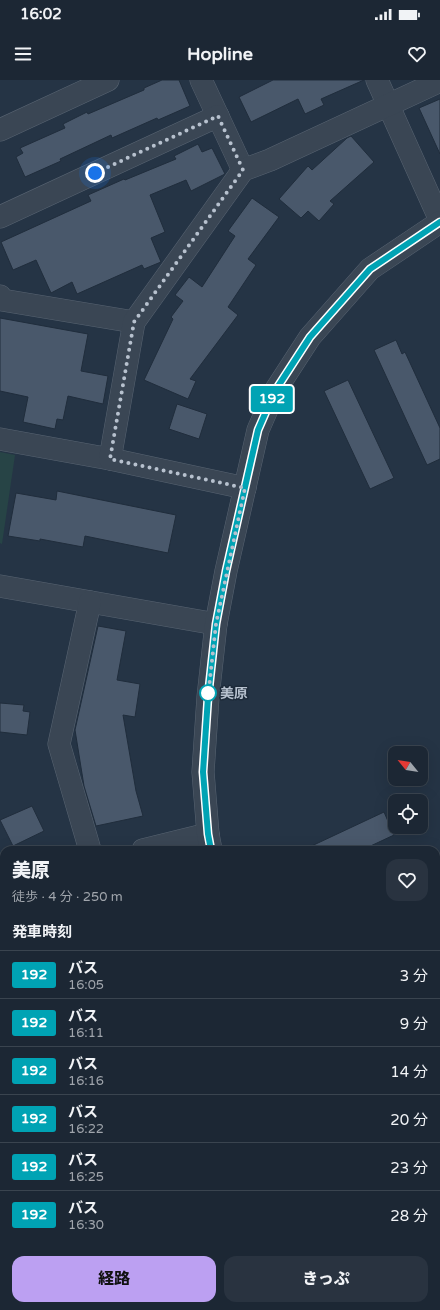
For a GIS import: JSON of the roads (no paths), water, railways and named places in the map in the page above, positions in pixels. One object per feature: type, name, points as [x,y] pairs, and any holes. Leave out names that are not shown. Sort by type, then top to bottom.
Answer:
[{"type":"street","points":[[0,130],[108,80]]},
{"type":"street","points":[[201,80],[243,170]]},
{"type":"street","points":[[176,846],[210,842],[203,772],[208,697],[216,624],[258,430],[275,391],[310,337],[370,269],[440,221],[377,80]]},
{"type":"street","points":[[110,459],[134,322],[243,170],[270,160],[440,81]]},
{"type":"street","points":[[0,217],[218,116]]},
{"type":"street","points":[[0,296],[2,300],[134,322]]},
{"type":"street","points":[[0,439],[110,459],[245,488]]},
{"type":"street","points":[[0,586],[216,624]]},
{"type":"street","points":[[89,846],[59,744],[90,602]]},
{"type":"place","name":"美原","points":[[208,693]]}]
